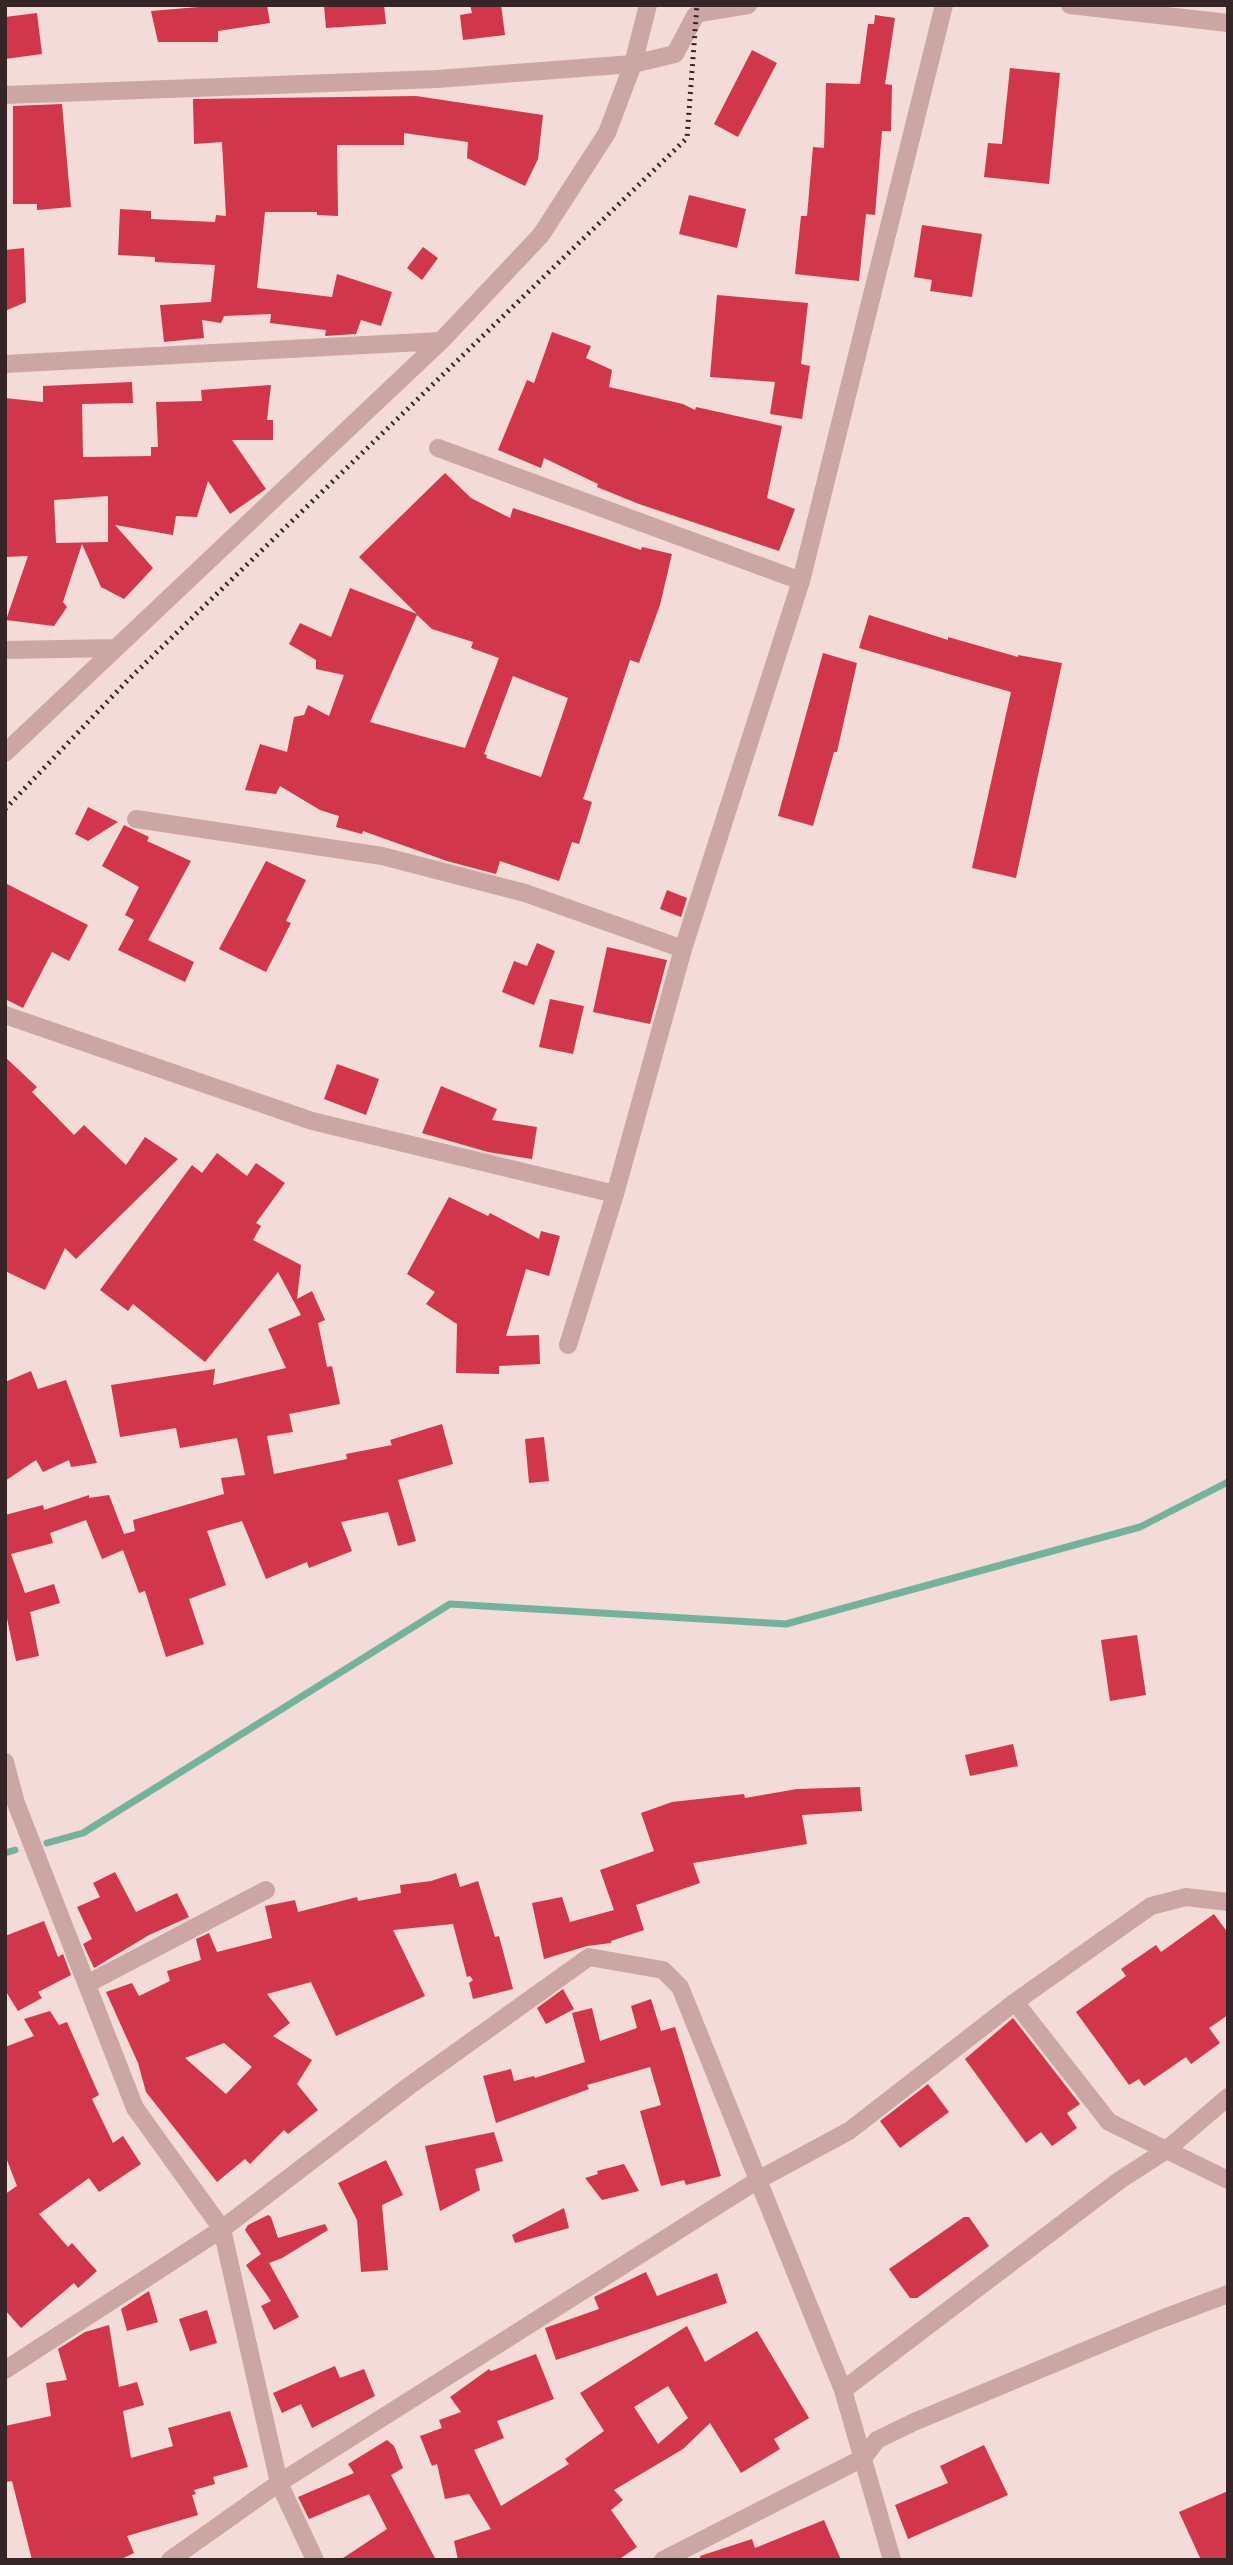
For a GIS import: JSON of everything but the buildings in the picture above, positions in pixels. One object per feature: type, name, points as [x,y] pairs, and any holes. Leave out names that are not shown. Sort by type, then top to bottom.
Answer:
[{"type":"street","points":[[5,753],[442,341],[541,235],[607,134],[633,64],[648,5]]},
{"type":"street","points":[[5,95],[437,79],[633,64],[675,54],[695,16],[702,9],[748,5]]},
{"type":"street","points":[[568,1345],[615,1194],[683,949],[801,581],[944,5]]},
{"type":"street","points":[[1070,5],[1228,23]]},
{"type":"street","points":[[5,364],[442,341]]},
{"type":"street","points":[[438,448],[801,581]]},
{"type":"street","points":[[5,650],[116,648]]},
{"type":"street","points":[[136,819],[382,856],[525,893],[683,949]]},
{"type":"street","points":[[5,1014],[312,1121],[615,1194]]},
{"type":"street","points":[[5,1762],[16,1803],[135,2108],[222,2229],[279,2483],[315,2560]]},
{"type":"street","points":[[87,1984],[266,1890]]},
{"type":"street","points":[[170,2560],[279,2483],[758,2180],[849,2131],[1015,2002],[1151,1906],[1186,1897],[1228,1902]]},
{"type":"street","points":[[5,2370],[222,2229],[409,2086],[589,1957],[663,1970],[680,1987],[843,2390],[892,2560]]},
{"type":"street","points":[[1015,2002],[1110,2122],[1228,2180]]},
{"type":"street","points":[[843,2390],[1120,2180],[1165,2151],[1228,2097]]},
{"type":"street","points":[[663,2560],[863,2458],[877,2440],[914,2422],[1156,2321],[1228,2294]]},
{"type":"waterway","points":[[47,1843],[83,1833],[450,1604],[786,1624],[1140,1527],[1228,1482]]},
{"type":"waterway","points":[[5,1853],[15,1850]]},
{"type":"railway","points":[[5,809],[128,680],[687,138],[697,5]]}]
